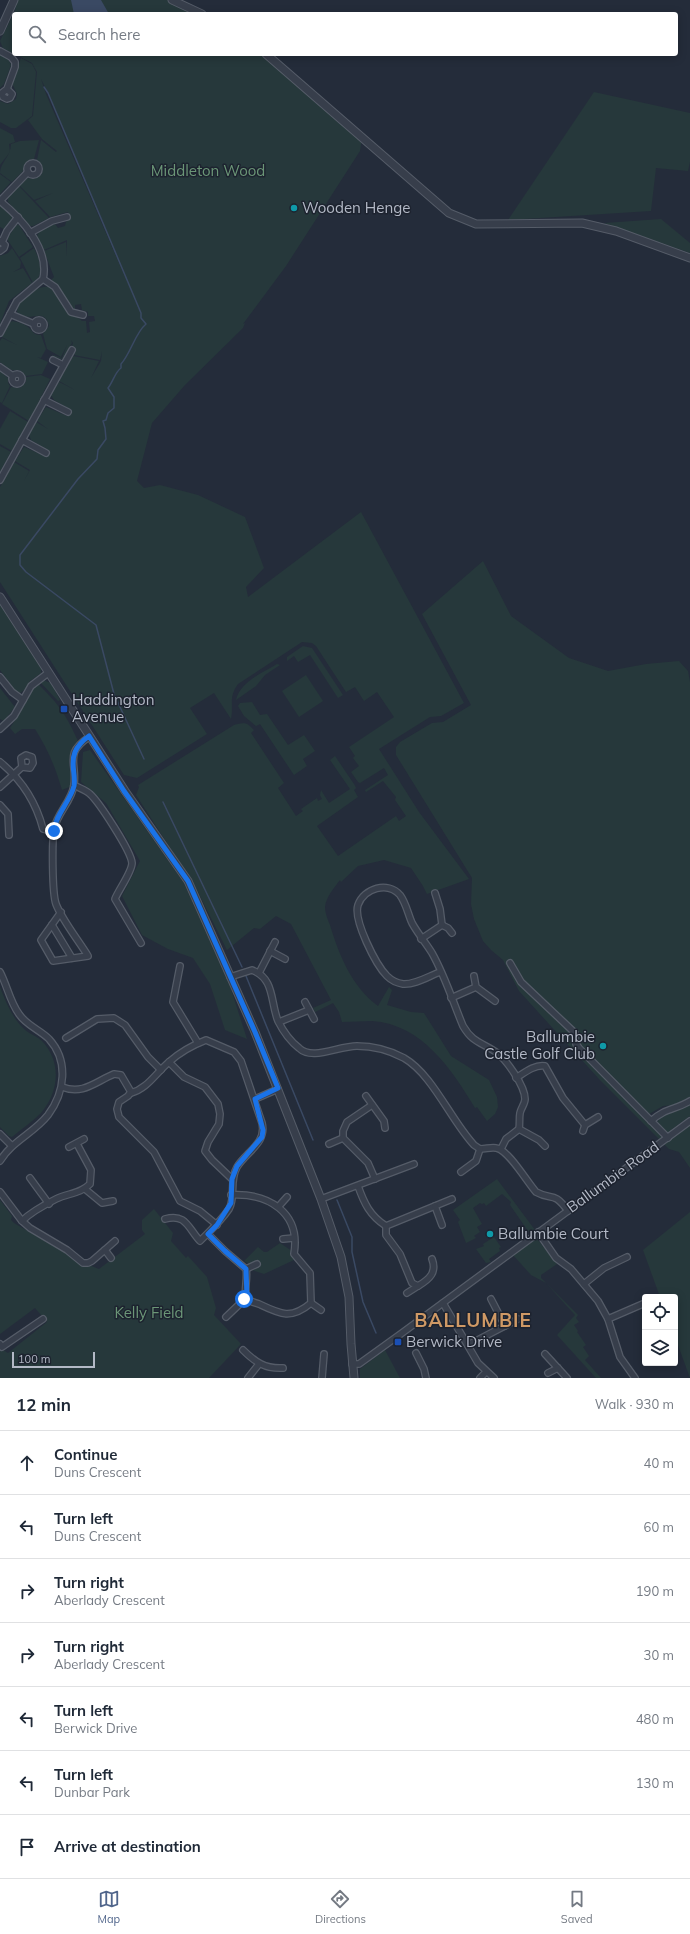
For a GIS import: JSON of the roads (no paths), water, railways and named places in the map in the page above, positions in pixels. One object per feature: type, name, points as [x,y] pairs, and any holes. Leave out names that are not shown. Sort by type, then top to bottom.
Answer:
[{"type":"street","points":[[0,31],[14,0]]},
{"type":"street","points":[[172,0],[198,12]]},
{"type":"street","points":[[0,51],[11,57],[15,62],[15,67],[7,89]]},
{"type":"street","points":[[268,56],[449,213],[476,224],[582,224],[616,231],[690,258]]},
{"type":"street","points":[[0,333],[23,294],[40,283],[43,279],[45,271],[44,263],[30,233],[18,217],[0,201],[14,184],[28,172]]},
{"type":"street","points":[[0,251],[4,247],[1,241],[18,217]]},
{"type":"street","points":[[30,233],[52,220],[67,217]]},
{"type":"street","points":[[43,279],[55,287],[71,312],[83,315]]},
{"type":"street","points":[[10,314],[34,324]]},
{"type":"street","points":[[0,480],[72,350]]},
{"type":"street","points":[[53,360],[63,365]]},
{"type":"street","points":[[0,367],[12,376]]},
{"type":"street","points":[[44,400],[68,412]]},
{"type":"street","points":[[22,440],[46,453]]},
{"type":"street","points":[[0,597],[124,791],[188,881],[255,1032],[278,1088],[321,1199],[341,1257],[349,1297],[354,1378]]},
{"type":"street","points":[[1,727],[14,716],[31,686],[48,673]]},
{"type":"street","points":[[0,677],[12,692],[22,700]]},
{"type":"street","points":[[61,912],[41,940],[53,961],[88,956],[61,912],[56,904],[52,855],[54,831],[58,817],[66,805],[74,785],[72,760],[80,743],[89,736]]},
{"type":"street","points":[[0,762],[14,774],[28,791],[40,818],[43,829],[54,831]]},
{"type":"street","points":[[0,787],[22,767]]},
{"type":"street","points":[[74,785],[90,794],[101,807],[128,852],[132,862],[130,872],[120,886],[115,899],[141,944]]},
{"type":"street","points":[[0,805],[8,814],[9,835]]},
{"type":"street","points":[[440,972],[411,984],[396,982],[388,977],[382,970],[361,928],[358,905],[363,896],[372,890],[383,887],[391,889],[399,894],[422,938],[432,953],[467,1033],[474,1041],[502,1056],[516,1078],[525,1098],[520,1113],[518,1129],[506,1139],[501,1149]]},
{"type":"street","points":[[435,893],[440,909],[442,925]]},
{"type":"street","points":[[52,925],[72,958]]},
{"type":"street","points":[[442,925],[448,928],[452,933]]},
{"type":"street","points":[[422,938],[442,925]]},
{"type":"street","points":[[259,973],[275,942]]},
{"type":"street","points":[[270,951],[285,959]]},
{"type":"street","points":[[510,963],[521,982],[575,1033],[576,1044],[579,1048],[668,1138]]},
{"type":"street","points":[[180,966],[173,1002],[198,1043]]},
{"type":"street","points":[[230,977],[244,971],[252,970],[259,973],[269,984],[279,1022],[289,1038],[300,1049],[307,1053],[315,1054],[338,1047],[370,1046],[388,1051],[404,1058],[417,1067],[428,1078],[442,1102],[470,1139],[480,1149],[501,1149],[508,1155],[536,1192],[555,1196],[568,1211]]},
{"type":"street","points":[[0,972],[18,1013],[29,1025],[48,1038],[56,1049],[62,1062],[62,1087],[54,1106],[46,1117],[12,1146],[0,1161]]},
{"type":"street","points":[[474,976],[476,987],[495,1001]]},
{"type":"street","points":[[451,998],[476,987]]},
{"type":"street","points":[[305,1002],[314,1019]]},
{"type":"street","points":[[279,1022],[310,1010]]},
{"type":"street","points":[[66,1038],[97,1019],[114,1018],[125,1025],[148,1057],[161,1070]]},
{"type":"street","points":[[165,1219],[178,1217],[184,1221],[200,1241],[217,1225],[229,1208],[231,1203],[232,1179],[237,1166],[262,1137],[263,1130],[255,1099],[241,1061],[234,1052],[206,1040],[198,1043],[169,1062],[144,1087],[125,1098],[118,1106],[119,1117],[154,1152],[180,1201],[200,1211],[217,1225]]},
{"type":"street","points":[[169,1062],[184,1077],[205,1087],[218,1104],[220,1114],[219,1124],[208,1142],[205,1151],[212,1160],[232,1179]]},
{"type":"street","points":[[516,1078],[540,1065],[545,1066],[563,1098],[585,1125]]},
{"type":"street","points":[[62,1087],[72,1090],[86,1088],[116,1073],[123,1077],[130,1089],[131,1094]]},
{"type":"street","points":[[255,1099],[278,1088]]},
{"type":"street","points":[[366,1096],[384,1121],[385,1128]]},
{"type":"street","points":[[651,1121],[663,1111],[679,1107],[690,1102]]},
{"type":"street","points":[[343,1138],[344,1126],[372,1105]]},
{"type":"street","points":[[583,1131],[585,1125],[598,1117]]},
{"type":"street","name":"Ballumbie Road","points":[[352,1364],[359,1364],[690,1121]]},
{"type":"street","points":[[518,1129],[540,1140],[546,1146]]},
{"type":"street","points":[[0,1134],[12,1146]]},
{"type":"street","points":[[329,1144],[343,1138]]},
{"type":"street","points":[[343,1138],[365,1158],[375,1179]]},
{"type":"street","points":[[69,1147],[84,1139]]},
{"type":"street","points":[[22,1221],[28,1215],[56,1199],[79,1193],[90,1184],[92,1170],[76,1144]]},
{"type":"street","points":[[461,1172],[476,1161],[480,1149]]},
{"type":"street","points":[[321,1199],[414,1164]]},
{"type":"street","points":[[30,1178],[49,1204]]},
{"type":"street","points":[[358,1186],[369,1212],[376,1220],[386,1226]]},
{"type":"street","points":[[84,1189],[102,1203],[113,1201]]},
{"type":"street","points":[[0,1192],[22,1221],[30,1228],[67,1250],[83,1262],[88,1263],[92,1261],[115,1241]]},
{"type":"street","points":[[231,1194],[258,1196],[279,1206],[293,1228],[294,1254],[310,1273],[310,1303]]},
{"type":"street","points":[[279,1206],[287,1197]]},
{"type":"street","points":[[386,1226],[452,1199]]},
{"type":"street","points":[[435,1206],[442,1225]]},
{"type":"street","points":[[386,1226],[386,1234],[400,1254],[412,1282],[418,1286]]},
{"type":"street","points":[[538,1232],[556,1258],[570,1269],[598,1301],[608,1319],[620,1357],[635,1378]]},
{"type":"street","points":[[208,1234],[246,1269],[247,1297],[226,1317]]},
{"type":"street","points":[[283,1239],[294,1238]]},
{"type":"street","points":[[105,1250],[111,1258]]},
{"type":"street","points":[[584,1284],[604,1268],[627,1257]]},
{"type":"street","points":[[407,1293],[426,1282],[433,1274],[435,1267],[432,1259]]},
{"type":"street","points":[[246,1269],[258,1264]]},
{"type":"street","points":[[247,1297],[280,1314],[297,1313],[310,1303]]},
{"type":"street","points":[[491,1299],[505,1326]]},
{"type":"street","points":[[310,1303],[321,1310]]},
{"type":"street","points":[[443,1303],[478,1363],[494,1378]]},
{"type":"street","points":[[608,1319],[642,1304]]},
{"type":"street","points":[[0,1344],[2,1347],[43,1319]]},
{"type":"street","points":[[468,1345],[518,1319]]},
{"type":"street","points":[[243,1350],[259,1364],[274,1368],[283,1368]]},
{"type":"street","points":[[416,1353],[424,1369],[426,1378]]},
{"type":"street","points":[[322,1378],[324,1354]]},
{"type":"street","points":[[545,1354],[567,1378]]},
{"type":"street","points":[[248,1378],[259,1364]]},
{"type":"street","points":[[548,1373],[558,1368]]},
{"type":"street","points":[[480,1378],[486,1372]]},
{"type":"water","points":[[71,0],[101,0],[108,12],[74,12]]},
{"type":"waterway","points":[[44,87],[48,93],[141,313],[141,318],[146,324],[139,332],[121,364],[121,368],[108,388],[114,397],[114,408],[108,413],[106,420],[103,421],[106,439],[98,450],[97,459],[78,479],[20,555],[20,565],[26,572],[96,625],[114,694],[144,759]]},
{"type":"waterway","points":[[163,802],[242,967]]},
{"type":"waterway","points":[[246,976],[313,1140]]},
{"type":"waterway","points":[[337,1200],[352,1237],[352,1252],[363,1302],[376,1333]]},
{"type":"place","name":"Wooden Henge","points":[[294,208]]},
{"type":"place","name":"Haddington Avenue","points":[[64,709]]},
{"type":"place","name":"Ballumbie Castle Golf Club","points":[[603,1046]]},
{"type":"place","name":"Ballumbie Court","points":[[490,1234]]},
{"type":"place","name":"Berwick Drive","points":[[398,1342]]},
{"type":"district","name":"BALLUMBIE","points":[[473,1320]]},
{"type":"park label","name":"Middleton Wood","points":[[208,171]]},
{"type":"park label","name":"Kelly Field","points":[[149,1313]]}]
